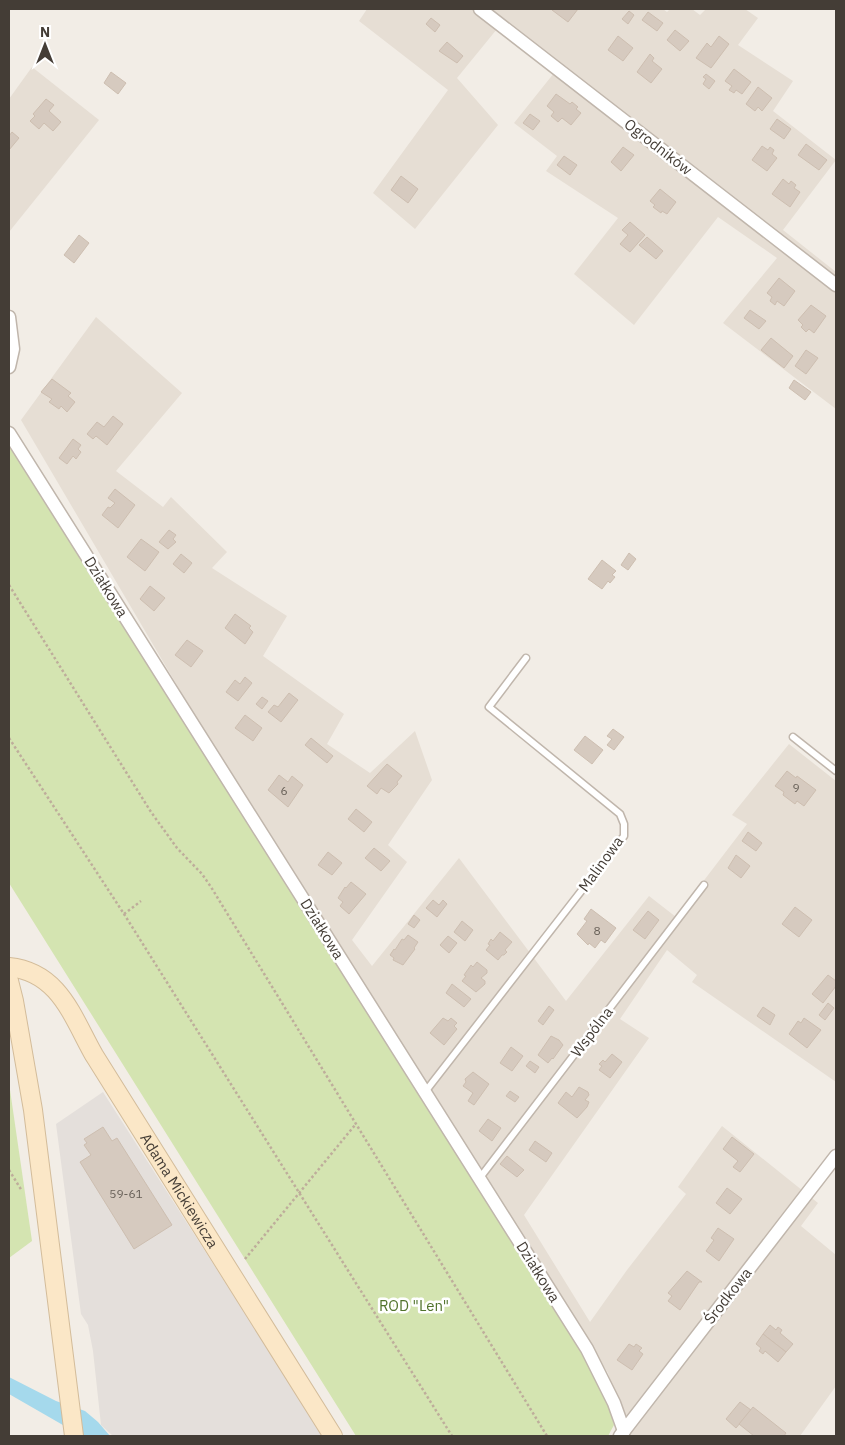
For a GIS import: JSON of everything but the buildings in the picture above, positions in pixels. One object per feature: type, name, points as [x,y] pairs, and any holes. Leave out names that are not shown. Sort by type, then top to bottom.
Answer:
[{"type":"street","name":"Ogrodników","points":[[480,9],[836,285]]},
{"type":"street","points":[[9,318],[13,349],[9,367]]},
{"type":"street","name":"Działkowa","points":[[9,434],[587,1350],[614,1403],[622,1434]]},
{"type":"street","name":"Adama Mickiewicza","points":[[9,967],[19,968],[42,978],[59,991],[94,1055],[333,1436]]},
{"type":"street","points":[[9,981],[33,1110],[74,1436]]},
{"type":"street","name":"Środkowa","points":[[622,1434],[836,1156]]},
{"type":"lane","name":"Malinowa","points":[[425,1092],[624,836],[624,824],[620,814],[489,707],[526,658]]},
{"type":"lane","points":[[793,737],[836,771]]},
{"type":"lane","name":"Wspólna","points":[[480,1179],[704,885]]},
{"type":"path","points":[[9,585],[151,812],[177,848],[202,874],[211,888],[547,1436]]},
{"type":"path","points":[[9,738],[124,914],[452,1436]]},
{"type":"path","points":[[124,914],[141,901]]},
{"type":"path","points":[[245,1259],[355,1125]]},
{"type":"path","points":[[9,1170],[22,1191]]},
{"type":"shaded area","points":[[367,9],[663,9],[667,12],[670,9],[692,9],[700,15],[706,9],[745,9],[758,18],[738,45],[793,81],[773,111],[836,160],[783,230],[836,272],[836,409],[723,323],[777,258],[718,217],[634,325],[574,274],[618,218],[546,171],[557,156],[514,123],[554,73],[497,29],[457,78],[498,125],[415,229],[373,193],[448,90],[359,21]]},
{"type":"shaded area","points":[[32,67],[99,120],[9,232],[9,99]]},
{"type":"shaded area","points":[[96,317],[182,393],[116,471],[163,507],[171,497],[227,552],[212,568],[287,616],[263,656],[344,714],[327,744],[370,773],[415,731],[432,780],[388,845],[407,862],[352,940],[372,966],[459,858],[566,1001],[649,896],[676,917],[747,824],[732,815],[789,744],[836,781],[836,1082],[692,982],[697,975],[667,950],[620,1019],[649,1038],[524,1215],[590,1322],[627,1270],[686,1194],[678,1187],[722,1126],[818,1203],[801,1226],[836,1255],[836,1386],[800,1436],[629,1436],[608,1373],[188,704],[21,420]]},
{"type":"shaded area","points":[[103,1092],[324,1436],[113,1436],[101,1425],[93,1351],[88,1325],[81,1314],[56,1124]]},
{"type":"green space","name":"ROD \"Len\"","points":[[9,441],[120,621],[592,1366],[609,1404],[614,1425],[608,1436],[356,1436],[9,883]]},
{"type":"green space","points":[[9,1083],[32,1241],[9,1258]]},
{"type":"water","points":[[9,1377],[56,1401],[85,1411],[110,1436],[82,1436],[9,1394]]}]
